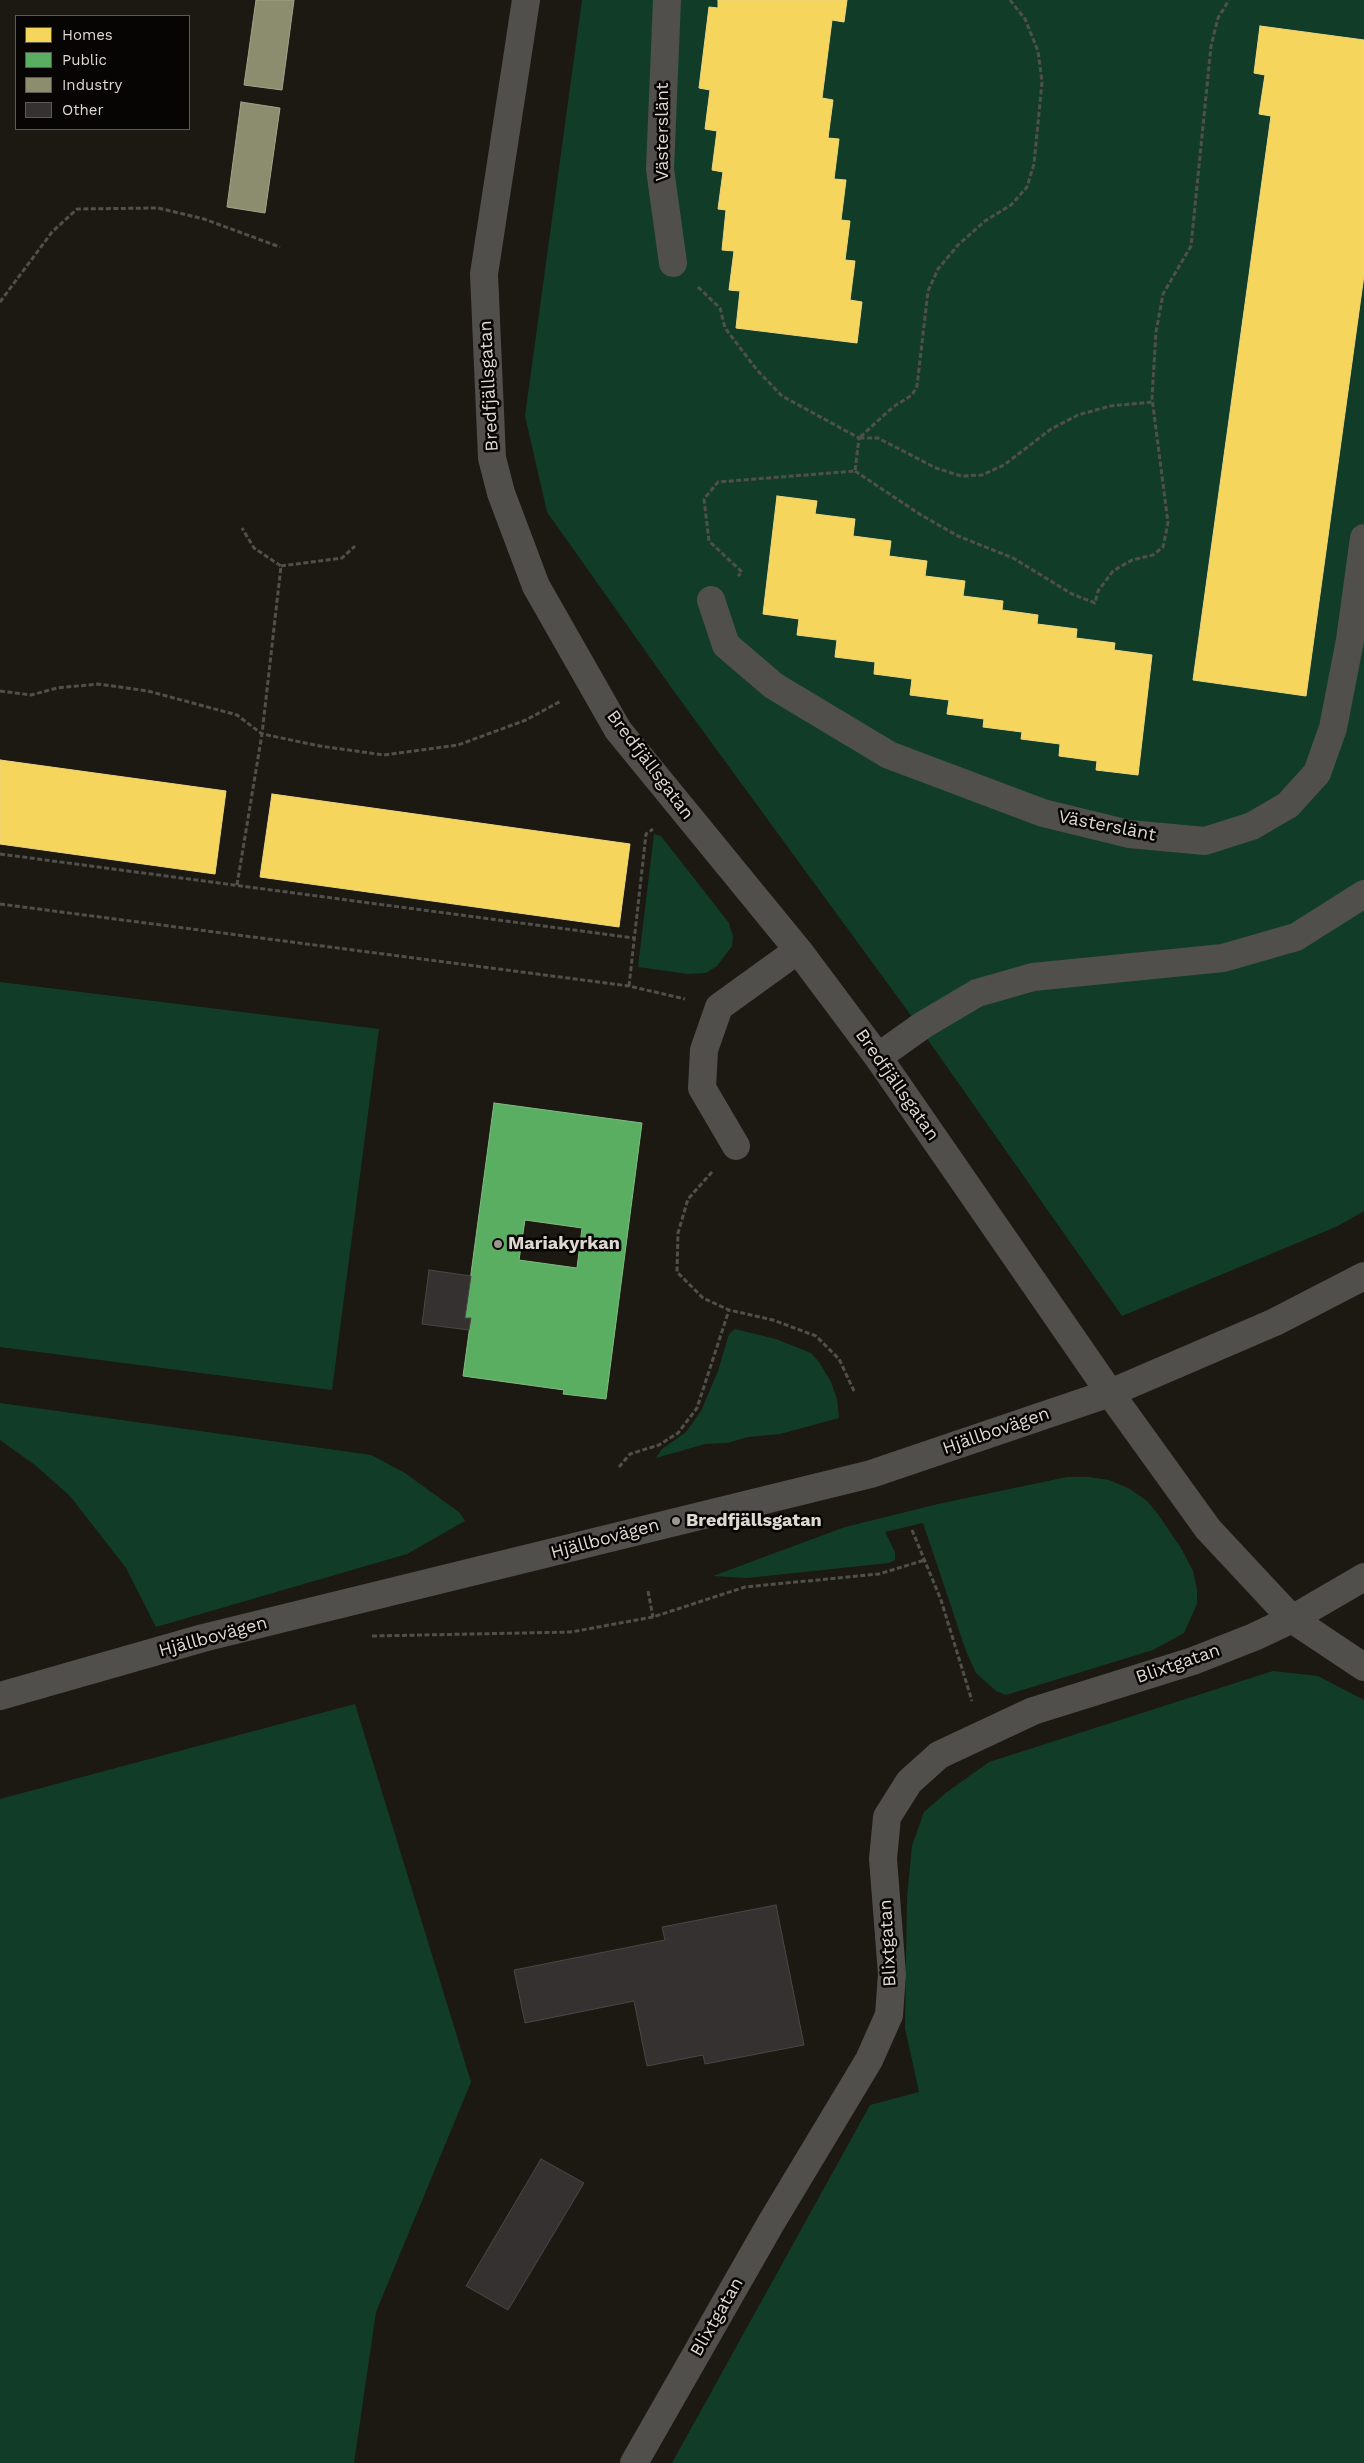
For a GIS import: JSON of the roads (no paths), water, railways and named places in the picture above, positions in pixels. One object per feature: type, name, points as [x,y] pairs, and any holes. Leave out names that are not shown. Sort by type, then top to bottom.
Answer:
[{"type":"street","name":"Bredfjällsgatan","points":[[526,0],[484,274],[492,458],[501,493],[536,586],[618,730],[798,950],[878,1057],[1110,1393]]},
{"type":"street","name":"Västerslänt","points":[[667,0],[660,168],[673,263]]},
{"type":"street","name":"Västerslänt","points":[[711,600],[726,645],[774,686],[889,755],[1043,813],[1129,834],[1205,841],[1252,826],[1288,805],[1317,774],[1334,728],[1350,640],[1364,538]]},
{"type":"street","points":[[878,1057],[923,1025],[977,993],[1033,977],[1223,958],[1296,938],[1364,894]]},
{"type":"street","points":[[736,1146],[702,1088],[704,1050],[719,1007],[798,950]]},
{"type":"street","name":"Hjällbovägen","points":[[0,1696],[213,1636],[871,1474],[1110,1393],[1276,1322],[1364,1276]]},
{"type":"street","points":[[1110,1393],[1208,1529],[1292,1619],[1364,1667]]},
{"type":"street","name":"Blixtgatan","points":[[634,2463],[771,2223],[869,2060],[889,2015],[892,1974],[883,1859],[887,1817],[908,1782],[939,1755],[1033,1711],[1193,1661],[1254,1637],[1292,1619],[1364,1577]]},
{"type":"place","name":"Mariakyrkan","points":[[498,1244]]},
{"type":"place","name":"Bredfjällsgatan","points":[[676,1521]]}]
